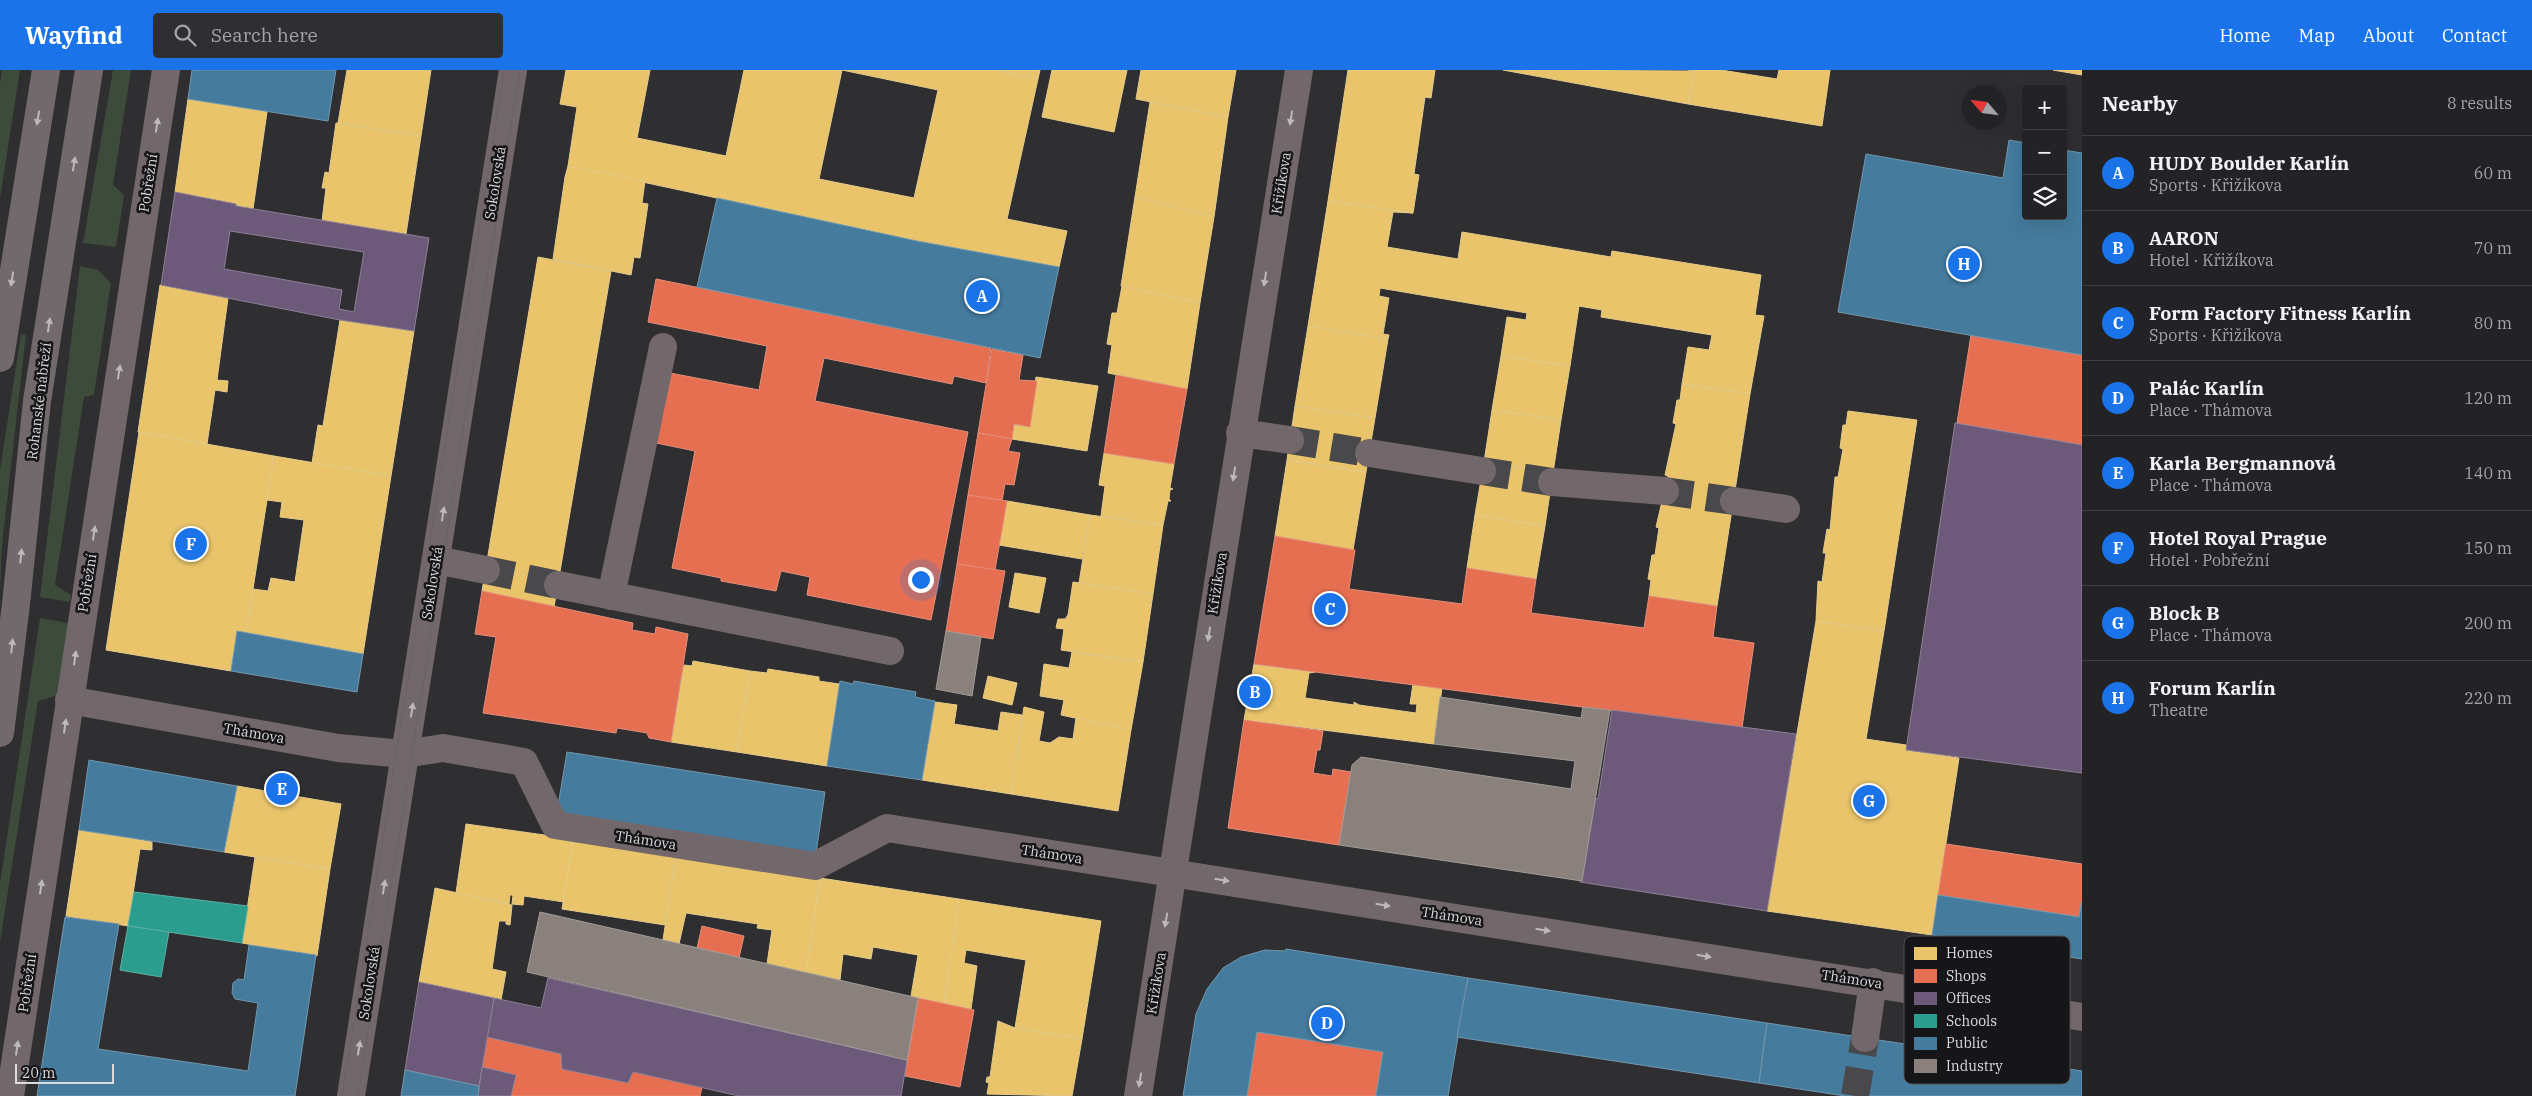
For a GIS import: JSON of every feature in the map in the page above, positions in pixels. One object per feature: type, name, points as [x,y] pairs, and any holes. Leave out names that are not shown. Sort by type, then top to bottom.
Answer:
[{"type":"main road","points":[[0,358],[46,70]]},
{"type":"main road","name":"Rohanské nábřeží","points":[[0,733],[37,401],[89,70]]},
{"type":"street","name":"Pobřežní","points":[[10,1096],[166,70]]},
{"type":"street","name":"Sokolovská","points":[[351,1096],[513,70]]},
{"type":"street","name":"Křižíkova","points":[[1138,1096],[1174,872],[1240,433],[1299,70]]},
{"type":"street","points":[[612,596],[663,348]]},
{"type":"street","points":[[1240,433],[1290,440]]},
{"type":"street","points":[[1369,453],[1482,471]]},
{"type":"street","points":[[1552,482],[1665,491]]},
{"type":"street","points":[[1734,501],[1786,509]]},
{"type":"street","points":[[436,560],[486,570]]},
{"type":"street","points":[[558,585],[890,652]]},
{"type":"street","name":"Thámova","points":[[69,700],[338,748],[404,754],[444,748],[524,762],[555,825],[815,866],[887,828],[1904,987]]},
{"type":"street","points":[[1865,1038],[1873,982]]},
{"type":"green space","points":[[2,70],[20,70],[0,199],[0,84]]},
{"type":"green space","points":[[113,70],[131,70],[113,185],[124,195],[116,247],[83,243]]},
{"type":"green space","points":[[80,266],[98,270],[111,283],[94,395],[84,397],[55,585],[71,595],[70,602],[40,597]]},
{"type":"green space","points":[[21,334],[26,335],[2,545],[0,590],[0,470]]},
{"type":"green space","points":[[40,618],[69,623],[59,695],[38,701],[0,942],[0,883]]},
{"type":"building: Homes","points":[[347,70],[431,70],[421,136],[338,123]]},
{"type":"building: Homes","points":[[566,70],[650,70],[637,138],[726,156],[744,70],[842,70],[996,70],[1038,79],[1007,219],[1067,231],[1059,267],[917,241],[568,166],[577,107],[560,104]],"holes":[[[842,70],[938,90],[914,198],[819,179]]]},
{"type":"building: Homes","points":[[996,70],[1040,70],[1038,79]]},
{"type":"building: Homes","points":[[1052,70],[1127,70],[1114,132],[1042,117]]},
{"type":"building: Homes","points":[[1141,70],[1236,70],[1228,117],[1136,99]]},
{"type":"building: Homes","points":[[1348,70],[1435,70],[1431,98],[1425,97],[1414,174],[1419,175],[1413,213],[1328,201]]},
{"type":"building: Homes","points":[[1503,70],[1687,71],[1695,70],[1688,104]]},
{"type":"building: Homes","points":[[1695,70],[1721,70],[1777,79],[1779,70],[1830,70],[1822,126],[1688,104]]},
{"type":"building: Homes","points":[[2053,70],[2082,70],[2082,75]]},
{"type":"building: Homes","points":[[188,99],[267,112],[253,209],[175,192]]},
{"type":"building: Homes","points":[[1150,102],[1228,117],[1214,217],[1135,197]]},
{"type":"building: Homes","points":[[336,123],[421,136],[406,234],[322,221],[326,188],[322,188],[325,172],[329,173]]},
{"type":"building: Homes","points":[[568,166],[645,181],[642,203],[648,204],[640,258],[634,257],[631,275],[553,259]]},
{"type":"building: Homes","points":[[1135,197],[1214,217],[1200,303],[1121,286]]},
{"type":"building: Homes","points":[[1328,201],[1413,213],[1393,212],[1387,247],[1458,259],[1462,232],[1611,257],[1612,251],[1761,275],[1755,315],[1764,316],[1750,394],[1682,384],[1688,347],[1709,350],[1712,335],[1601,317],[1602,310],[1579,306],[1570,366],[1501,356],[1507,317],[1526,320],[1527,313],[1380,288],[1379,296],[1389,298],[1383,334],[1389,335],[1388,339],[1308,326]]},
{"type":"building: Homes","points":[[538,257],[611,271],[554,607],[482,591]]},
{"type":"building: Homes","points":[[160,285],[228,298],[217,380],[228,381],[227,392],[215,390],[207,444],[138,432]]},
{"type":"building: Homes","points":[[1122,286],[1200,303],[1187,389],[1108,373],[1112,345],[1107,344],[1112,313],[1117,313]]},
{"type":"building: Homes","points":[[340,320],[414,331],[391,476],[312,463],[318,425],[323,426]]},
{"type":"building: Homes","points":[[1308,326],[1388,339],[1375,418],[1295,406]]},
{"type":"building: Homes","points":[[1501,356],[1570,366],[1561,420],[1492,410]]},
{"type":"building: Homes","points":[[1036,377],[1098,386],[1087,451],[1012,439],[1014,424],[1030,427]]},
{"type":"building: Homes","points":[[1682,384],[1750,394],[1717,606],[1649,596],[1651,580],[1648,579],[1652,555],[1655,555],[1659,528],[1656,527],[1668,476],[1665,475],[1676,424],[1673,423],[1677,400],[1680,400]]},
{"type":"building: Homes","points":[[1295,406],[1375,418],[1366,472],[1287,460]]},
{"type":"building: Homes","points":[[1492,410],[1561,420],[1553,473],[1484,462]]},
{"type":"building: Homes","points":[[1848,411],[1917,420],[1884,631],[1816,621],[1818,581],[1822,582],[1826,553],[1823,553],[1827,529],[1830,530],[1835,477],[1838,477],[1843,449],[1840,448],[1843,425],[1846,425]]},
{"type":"building: Homes","points":[[139,432],[274,456],[246,633],[237,631],[231,671],[106,650]]},
{"type":"building: Homes","points":[[1104,453],[1174,464],[1170,488],[1173,489],[1170,490],[1169,499],[1171,501],[1168,501],[1163,525],[1101,516],[1105,486],[1099,485]]},
{"type":"building: Homes","points":[[274,456],[391,476],[363,654],[246,633],[253,589],[268,591],[271,578],[295,582],[304,520],[280,517],[282,502],[267,500]]},
{"type":"building: Homes","points":[[1287,460],[1366,472],[1353,550],[1275,536]]},
{"type":"building: Homes","points":[[1484,462],[1553,473],[1545,526],[1475,515]]},
{"type":"building: Homes","points":[[1007,501],[1090,515],[1082,559],[999,545]]},
{"type":"building: Homes","points":[[1090,515],[1163,525],[1153,594],[1079,583]]},
{"type":"building: Homes","points":[[1475,515],[1545,526],[1536,579],[1467,568]]},
{"type":"building: Homes","points":[[1015,573],[1046,578],[1039,613],[1009,607]]},
{"type":"building: Homes","points":[[1073,582],[1153,594],[1143,662],[1061,650],[1064,629],[1056,628],[1058,619],[1065,619],[1068,615]]},
{"type":"building: Homes","points":[[1816,621],[1884,631],[1866,739],[1906,745],[1906,750],[1959,758],[1932,935],[1767,911]]},
{"type":"building: Homes","points":[[1072,652],[1143,662],[1131,730],[1061,715],[1064,700],[1040,696],[1044,664],[1069,668]]},
{"type":"building: Homes","points":[[693,661],[750,671],[737,752],[671,742],[684,665],[692,666]]},
{"type":"building: Homes","points":[[1254,664],[1315,672],[1309,673],[1305,698],[1354,705],[1354,702],[1359,705],[1416,713],[1417,704],[1410,704],[1413,684],[1442,688],[1434,744],[1244,720]]},
{"type":"building: Homes","points":[[768,669],[819,677],[819,681],[839,684],[827,766],[737,752],[750,671],[767,673]]},
{"type":"building: Homes","points":[[988,676],[1017,683],[1012,705],[983,698]]},
{"type":"building: Homes","points":[[935,702],[957,705],[954,724],[998,731],[1001,712],[1022,715],[1011,794],[922,780]]},
{"type":"building: Homes","points":[[1024,707],[1044,712],[1039,741],[1050,743],[1059,737],[1073,739],[1076,718],[1131,730],[1118,811],[1011,794]]},
{"type":"building: Homes","points":[[237,786],[341,804],[330,869],[224,852]]},
{"type":"building: Homes","points":[[466,824],[573,839],[564,902],[524,896],[523,905],[512,904],[513,895],[510,895],[509,904],[456,893]]},
{"type":"building: Homes","points":[[79,830],[152,842],[152,850],[140,849],[128,926],[66,916]]},
{"type":"building: Homes","points":[[573,839],[676,855],[665,925],[562,909]]},
{"type":"building: Homes","points":[[676,855],[820,878],[806,973],[767,964],[772,930],[757,928],[758,924],[686,913],[679,944],[663,940]]},
{"type":"building: Homes","points":[[255,857],[330,869],[317,956],[242,943]]},
{"type":"building: Homes","points":[[820,878],[959,899],[944,1004],[911,996],[918,955],[873,947],[871,959],[843,954],[840,980],[806,973]]},
{"type":"building: Homes","points":[[435,888],[512,905],[510,925],[506,924],[506,921],[499,921],[492,969],[506,972],[501,1000],[419,982]]},
{"type":"building: Homes","points":[[959,899],[1101,921],[1082,1039],[1015,1028],[1026,960],[966,950],[964,963],[977,966],[971,1009],[944,1004]]},
{"type":"building: Homes","points":[[998,1021],[1015,1028],[1082,1039],[1072,1096],[987,1094],[989,1083],[986,1082],[987,1077],[990,1077]]},
{"type":"building: Shops","points":[[656,279],[991,347],[986,383],[954,376],[952,384],[824,358],[815,401],[968,432],[931,620],[807,595],[810,577],[781,571],[776,591],[721,581],[721,578],[672,568],[695,451],[656,443],[670,373],[759,390],[767,346],[648,322]]},
{"type":"building: Shops","points":[[1971,335],[2082,355],[2082,445],[1957,423]]},
{"type":"building: Shops","points":[[992,349],[1023,355],[1019,380],[1037,381],[1030,427],[1014,424],[1012,439],[978,433]]},
{"type":"building: Shops","points":[[1116,375],[1187,389],[1174,464],[1104,453]]},
{"type":"building: Shops","points":[[978,433],[1012,439],[1008,451],[1020,453],[1014,485],[1005,484],[1002,501],[968,495]]},
{"type":"building: Shops","points":[[968,495],[1007,501],[995,570],[957,564]]},
{"type":"building: Shops","points":[[1275,536],[1355,550],[1349,589],[1462,604],[1467,568],[1536,579],[1531,613],[1644,628],[1649,596],[1717,606],[1713,637],[1754,643],[1742,728],[1254,664]]},
{"type":"building: Shops","points":[[957,564],[1005,571],[993,639],[946,631]]},
{"type":"building: Shops","points":[[482,591],[633,623],[632,630],[655,634],[656,627],[688,634],[671,742],[649,738],[647,733],[617,728],[616,733],[483,713],[496,637],[475,634]]},
{"type":"building: Shops","points":[[1244,720],[1323,731],[1313,773],[1332,776],[1333,769],[1351,772],[1339,845],[1228,828]]},
{"type":"building: Shops","points":[[1946,844],[2082,864],[2082,901],[2079,917],[1938,895]]},
{"type":"building: Shops","points":[[702,926],[744,936],[739,958],[697,948]]},
{"type":"building: Shops","points":[[918,998],[974,1010],[960,1087],[905,1076]]},
{"type":"building: Shops","points":[[1257,1032],[1383,1052],[1376,1096],[1247,1096]]},
{"type":"building: Shops","points":[[487,1037],[561,1054],[562,1069],[628,1083],[633,1072],[702,1087],[700,1096],[511,1096],[516,1075],[482,1067]]},
{"type":"building: Offices","points":[[175,192],[236,204],[236,206],[429,238],[414,331],[340,320],[161,285]],"holes":[[[230,231],[364,252],[354,312],[339,309],[342,290],[224,269]]]},
{"type":"building: Offices","points":[[1955,423],[2082,445],[2082,773],[1906,750]]},
{"type":"building: Offices","points":[[1612,710],[1796,734],[1767,911],[1580,882],[1595,798],[1598,799]]},
{"type":"building: Offices","points":[[548,978],[907,1060],[901,1096],[739,1096],[633,1072],[628,1083],[562,1069],[561,1054],[487,1037],[494,998],[541,1008]]},
{"type":"building: Offices","points":[[419,982],[494,998],[479,1086],[405,1070]]},
{"type":"building: Offices","points":[[482,1067],[516,1075],[511,1096],[478,1096]]},
{"type":"building: Schools","points":[[134,892],[248,906],[242,943],[128,926]]},
{"type":"building: Schools","points":[[128,926],[169,932],[161,977],[120,970]]},
{"type":"building: Public","points":[[192,70],[336,70],[328,121],[188,99]]},
{"type":"building: Public","points":[[2009,140],[2022,142],[2022,220],[2067,220],[2067,151],[2082,153],[2082,355],[1838,312],[1866,154],[2003,178]]},
{"type":"building: Public","points":[[717,198],[917,241],[1059,267],[1040,358],[697,287]]},
{"type":"building: Public","points":[[237,631],[363,654],[357,692],[231,671]]},
{"type":"building: Public","points":[[840,681],[853,684],[854,681],[916,692],[915,697],[935,701],[922,780],[827,766]]},
{"type":"building: Public","points":[[567,752],[825,792],[816,853],[557,812]]},
{"type":"building: Public","points":[[89,760],[237,786],[224,852],[79,830]]},
{"type":"building: Public","points":[[1938,895],[2079,917],[2082,901],[2082,959],[2070,957],[2070,936],[1932,935]]},
{"type":"building: Public","points":[[65,917],[119,924],[98,1049],[248,1071],[258,1003],[235,999],[232,993],[233,983],[238,979],[244,980],[249,945],[316,955],[295,1096],[37,1096]]},
{"type":"building: Public","points":[[1286,949],[1468,978],[1448,1096],[1376,1096],[1383,1052],[1257,1032],[1247,1096],[1183,1096],[1196,1014],[1207,989],[1223,968],[1241,957],[1265,950],[1285,951]]},
{"type":"building: Public","points":[[1468,978],[1767,1023],[1759,1083],[1457,1037]]},
{"type":"building: Public","points":[[1767,1023],[1904,1044],[1904,1084],[2070,1084],[2070,1069],[2082,1071],[2082,1096],[1845,1096],[1759,1083]]},
{"type":"building: Public","points":[[405,1070],[479,1086],[478,1096],[401,1096]]},
{"type":"building: Industry","points":[[946,631],[981,637],[972,696],[936,689]]},
{"type":"building: Industry","points":[[1440,697],[1581,718],[1583,707],[1610,710],[1582,881],[1339,845],[1352,765],[1361,757],[1571,789],[1575,761],[1434,744]]},
{"type":"building: Industry","points":[[540,912],[918,998],[907,1060],[527,972]]},
{"type":"tunnel","points":[[1290,440],[1369,453]]},
{"type":"tunnel","points":[[1482,471],[1552,482]]},
{"type":"tunnel","points":[[1665,491],[1734,501]]},
{"type":"tunnel","points":[[486,570],[558,585]]},
{"type":"tunnel","points":[[1855,1096],[1865,1038]]},
{"type":"tram line","points":[[342,1096],[504,70]]},
{"type":"tram line","points":[[358,1096],[520,70]]},
{"type":"place","name":"Forum Karlín","points":[[1964,264]]},
{"type":"place","name":"HUDY Boulder Karlín","points":[[982,296]]},
{"type":"place","name":"Hotel Royal Prague","points":[[191,544]]},
{"type":"place","name":"Form Factory Fitness Karlín","points":[[1330,609]]},
{"type":"place","name":"AARON","points":[[1255,692]]},
{"type":"place","name":"Karla Bergmannová","points":[[282,789]]},
{"type":"place","name":"Block B","points":[[1869,801]]},
{"type":"place","name":"Palác Karlín","points":[[1327,1023]]}]
